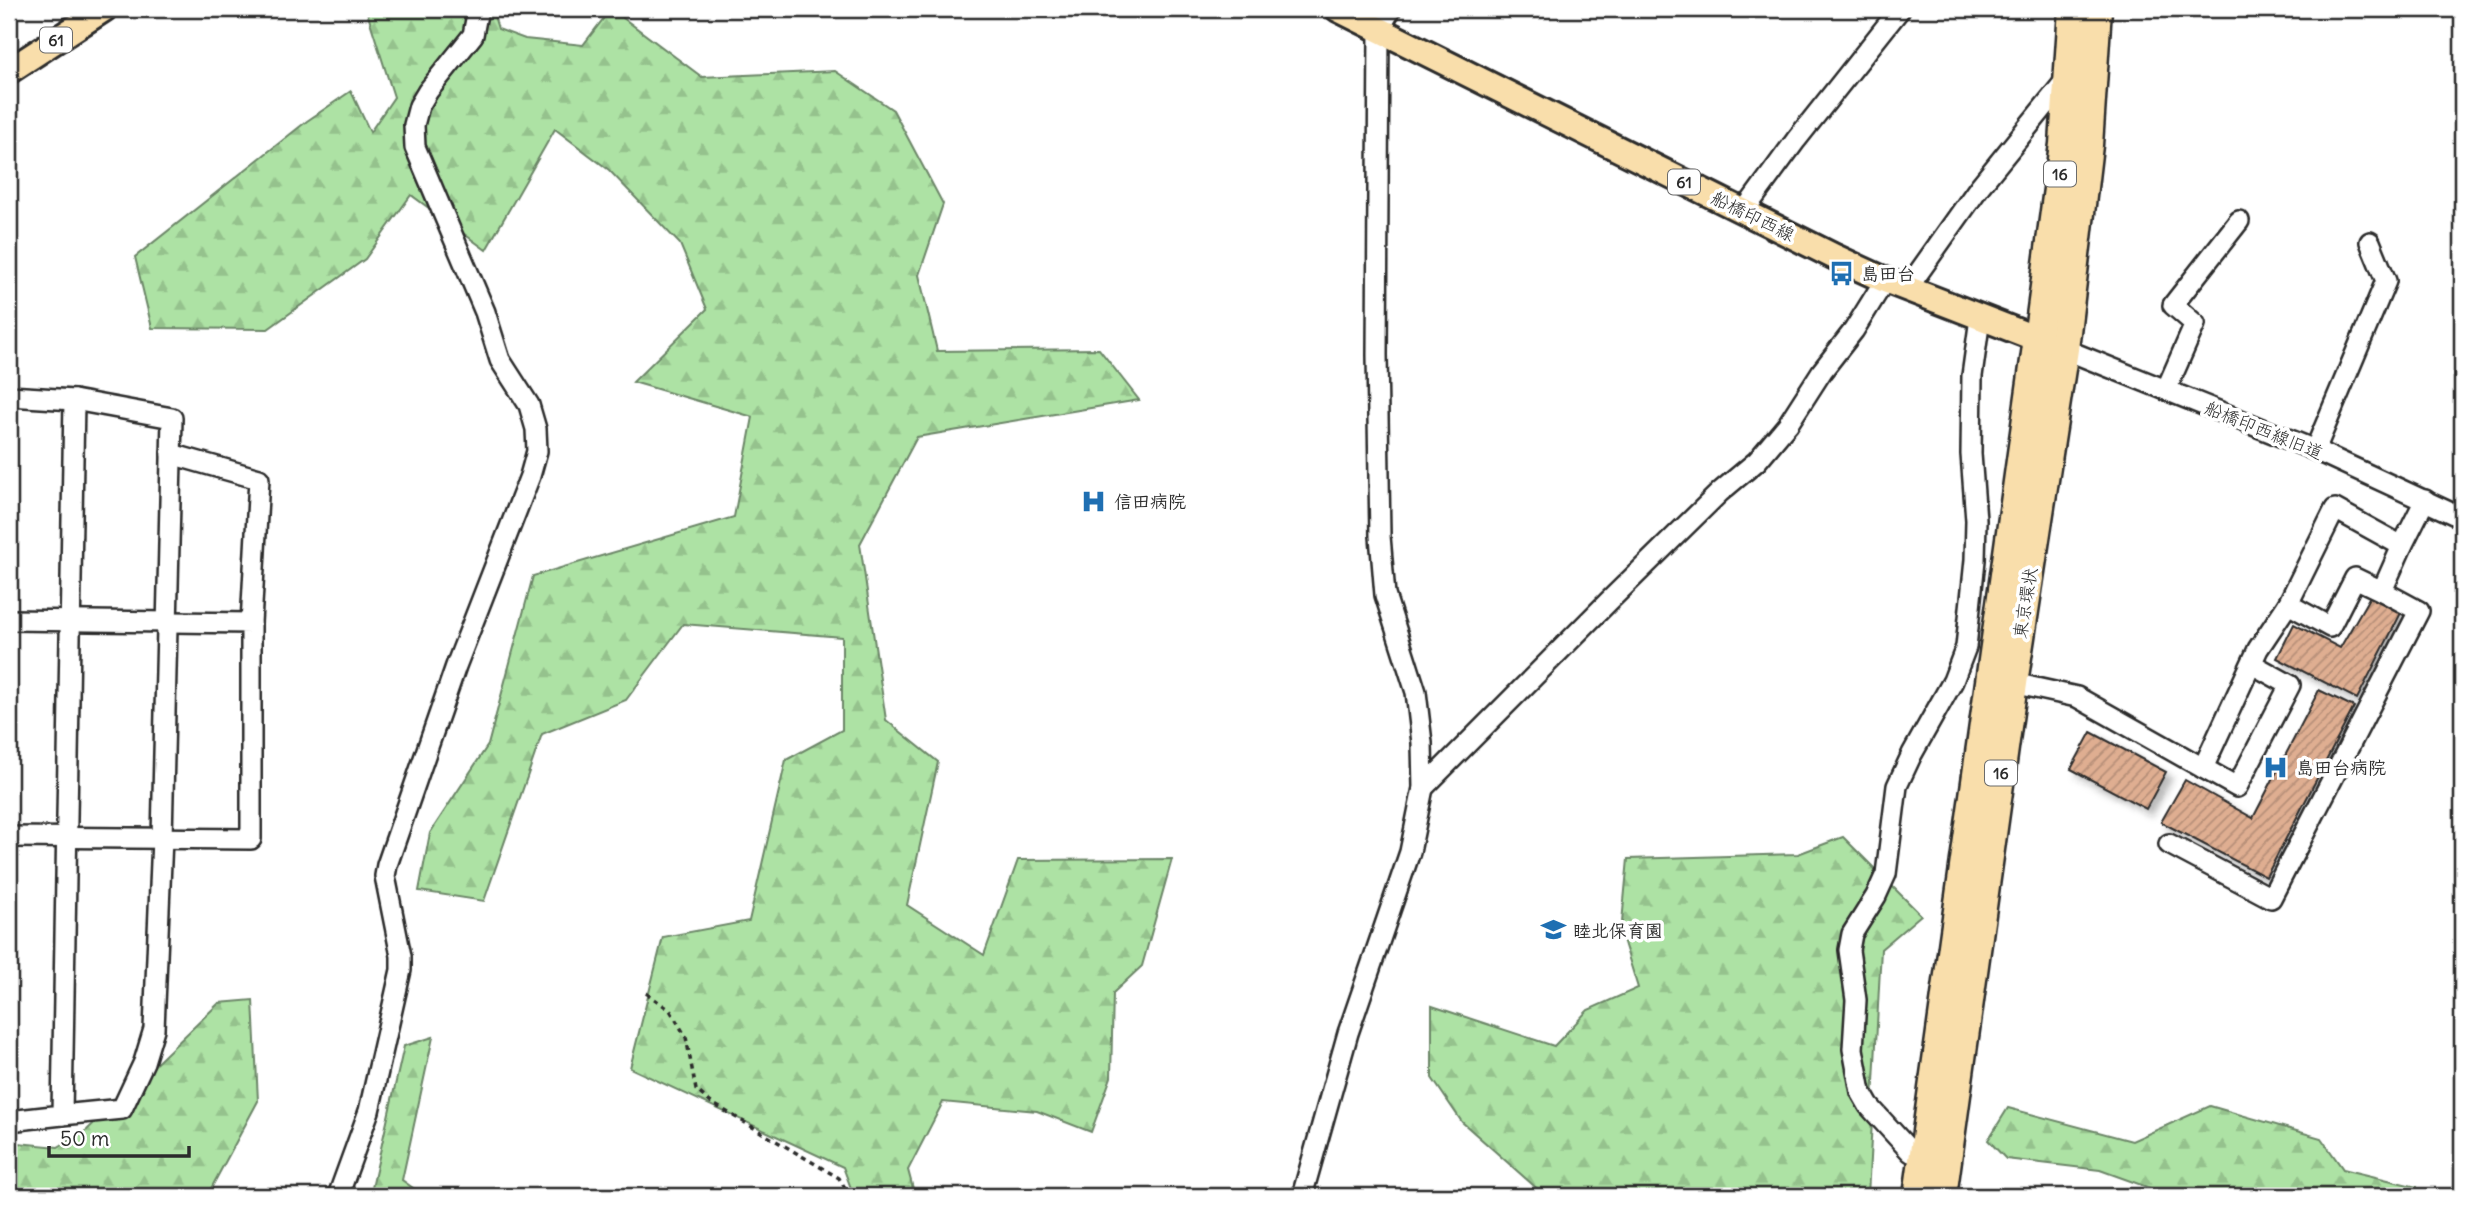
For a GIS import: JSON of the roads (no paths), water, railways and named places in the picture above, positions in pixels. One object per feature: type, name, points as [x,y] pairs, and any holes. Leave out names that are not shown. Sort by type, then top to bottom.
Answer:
[{"type":"highway","name":"東京環状","points":[[1942,1196],[2013,683],[2051,344],[2068,79],[2094,12]]},
{"type":"highway","name":"東京環状","points":[[1917,1196],[2051,344],[2088,145],[2094,12]]},
{"type":"main road","name":"61","points":[[9,71],[104,9]]},
{"type":"main road","name":"船橋印西線","points":[[1338,9],[1385,19],[1744,211],[1896,285],[2051,344]]},
{"type":"street","points":[[338,1196],[369,1111],[401,970],[401,956],[385,876],[387,865],[451,678],[530,476],[537,450],[536,429],[529,404],[500,360],[485,312],[415,147],[414,125],[419,106],[473,35],[478,9]]},
{"type":"street","points":[[1744,211],[1796,140],[1900,9]]},
{"type":"street","points":[[1302,1196],[1348,1033],[1410,852],[1423,788],[1422,743],[1416,692],[1385,596],[1380,536],[1377,355],[1385,19]]},
{"type":"street","points":[[1423,788],[1720,492],[1758,461],[1788,424],[1822,371],[1853,330],[1896,285],[2068,79]]},
{"type":"street","points":[[2166,390],[2195,324],[2173,305],[2239,221]]},
{"type":"street","points":[[2315,450],[2386,281],[2370,242]]},
{"type":"street","points":[[1911,1152],[1861,1092],[1853,1049],[1856,1000],[1849,950],[1852,934],[1876,896],[1886,874],[1897,786],[1953,681],[1966,647],[1975,560],[1976,520],[1971,454],[1972,376],[1980,318]]},
{"type":"street","name":"船橋印西線旧道","points":[[2051,344],[2315,450],[2462,518]]},
{"type":"street","points":[[9,396],[74,400],[172,418],[162,838],[154,1029],[144,1062],[122,1109],[9,1121]]},
{"type":"street","points":[[62,1115],[74,400]]},
{"type":"street","points":[[9,837],[251,839],[251,623],[259,479],[171,454]]},
{"type":"street","points":[[2382,591],[2425,500]]},
{"type":"street","points":[[2203,768],[2258,649],[2288,604],[2335,509],[2402,546]]},
{"type":"street","points":[[2169,844],[2271,898],[2419,611],[2355,578],[2330,627],[2288,604]]},
{"type":"street","points":[[9,620],[251,623]]},
{"type":"street","points":[[2013,683],[2077,697],[2237,786],[2290,685],[2252,664]]},
{"type":"place","name":"島田台","points":[[1841,273]]},
{"type":"place","name":"信田病院","points":[[1094,501]]},
{"type":"place","name":"島田台病院","points":[[2276,767]]},
{"type":"place","name":"睦北保育園","points":[[1553,930]]}]
